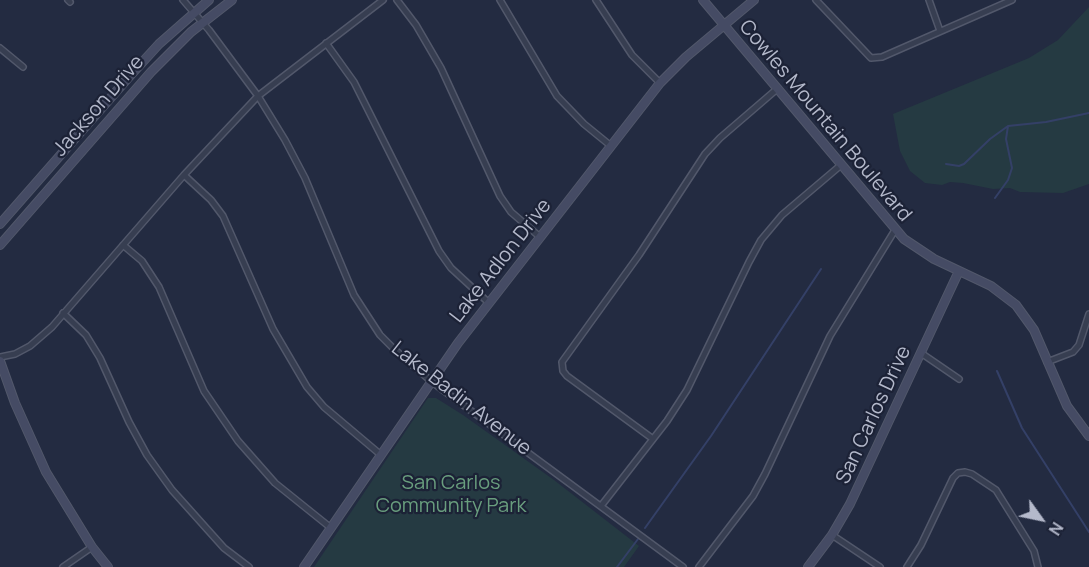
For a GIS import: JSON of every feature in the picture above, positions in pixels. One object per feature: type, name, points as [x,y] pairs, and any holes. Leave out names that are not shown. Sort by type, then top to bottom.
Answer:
[{"type":"street","name":"Lake Badin Avenue","points":[[183,0],[203,22],[258,96],[285,140],[305,178],[354,295],[380,335],[432,382],[683,567]]},
{"type":"street","name":"Jackson Drive","points":[[0,224],[159,44],[209,0]]},
{"type":"street","name":"Jackson Drive","points":[[0,244],[151,72],[203,22],[232,0]]},
{"type":"street","points":[[108,567],[65,506],[34,447],[15,403],[0,359],[30,346],[51,327],[184,174],[258,96],[383,0]]},
{"type":"street","points":[[397,0],[416,25],[441,68],[500,196],[511,212],[540,237]]},
{"type":"street","points":[[500,0],[557,96],[584,124],[611,146]]},
{"type":"street","points":[[596,0],[632,55],[660,83]]},
{"type":"street","name":"Cowles Mountain Boulevard","points":[[703,0],[895,231],[934,259],[991,286],[1016,305],[1034,330],[1066,406],[1089,436]]},
{"type":"street","name":"Lake Adlon Drive","points":[[304,567],[458,343],[660,83],[686,57],[754,0]]},
{"type":"street","points":[[816,0],[871,58],[882,57],[1012,0]]},
{"type":"street","points":[[929,0],[940,31]]},
{"type":"street","points":[[326,43],[354,82],[439,251],[451,267],[489,303]]},
{"type":"street","points":[[0,48],[23,67]]},
{"type":"street","points":[[653,439],[567,376],[563,371],[562,362],[639,255],[705,154],[720,138],[777,89]]},
{"type":"street","points":[[601,506],[667,421],[687,390],[761,240],[782,215],[841,165]]},
{"type":"street","points":[[184,174],[211,200],[223,216],[273,329],[307,387],[324,407],[381,455]]},
{"type":"street","points":[[699,567],[753,496],[830,336],[895,231]]},
{"type":"street","points":[[123,245],[142,261],[159,287],[213,408],[274,483],[331,528]]},
{"type":"street","name":"San Carlos Drive","points":[[808,567],[832,535],[850,504],[959,271]]},
{"type":"street","points":[[63,313],[86,335],[100,358],[129,422],[147,455],[172,490],[224,548],[249,567]]},
{"type":"street","points":[[1047,362],[1073,352],[1079,345],[1089,314]]},
{"type":"street","points":[[921,353],[959,379]]},
{"type":"street","points":[[907,567],[921,545],[953,478],[958,473],[965,472],[979,478],[996,490],[1034,551],[1038,567]]},
{"type":"street","points":[[832,535],[880,567]]},
{"type":"street","points":[[63,567],[92,547]]},
{"type":"green space","points":[[1089,7],[1089,184],[1063,193],[1020,192],[1010,188],[993,189],[963,183],[950,182],[942,185],[925,183],[910,171],[900,151],[893,114],[1029,58],[1058,40]]},
{"type":"green space","name":"San Carlos Community Park","points":[[428,398],[436,398],[463,415],[554,480],[639,546],[624,567],[314,567]]},
{"type":"waterway","points":[[946,164],[959,166],[964,164],[990,139],[1008,126],[1046,122],[1089,113]]},
{"type":"waterway","points":[[995,198],[1008,180],[1012,168],[1006,139],[1008,126]]},
{"type":"waterway","points":[[645,528],[711,436],[821,269]]},
{"type":"waterway","points":[[997,371],[1022,428],[1089,532]]},
{"type":"waterway","points":[[617,567],[638,539]]}]
